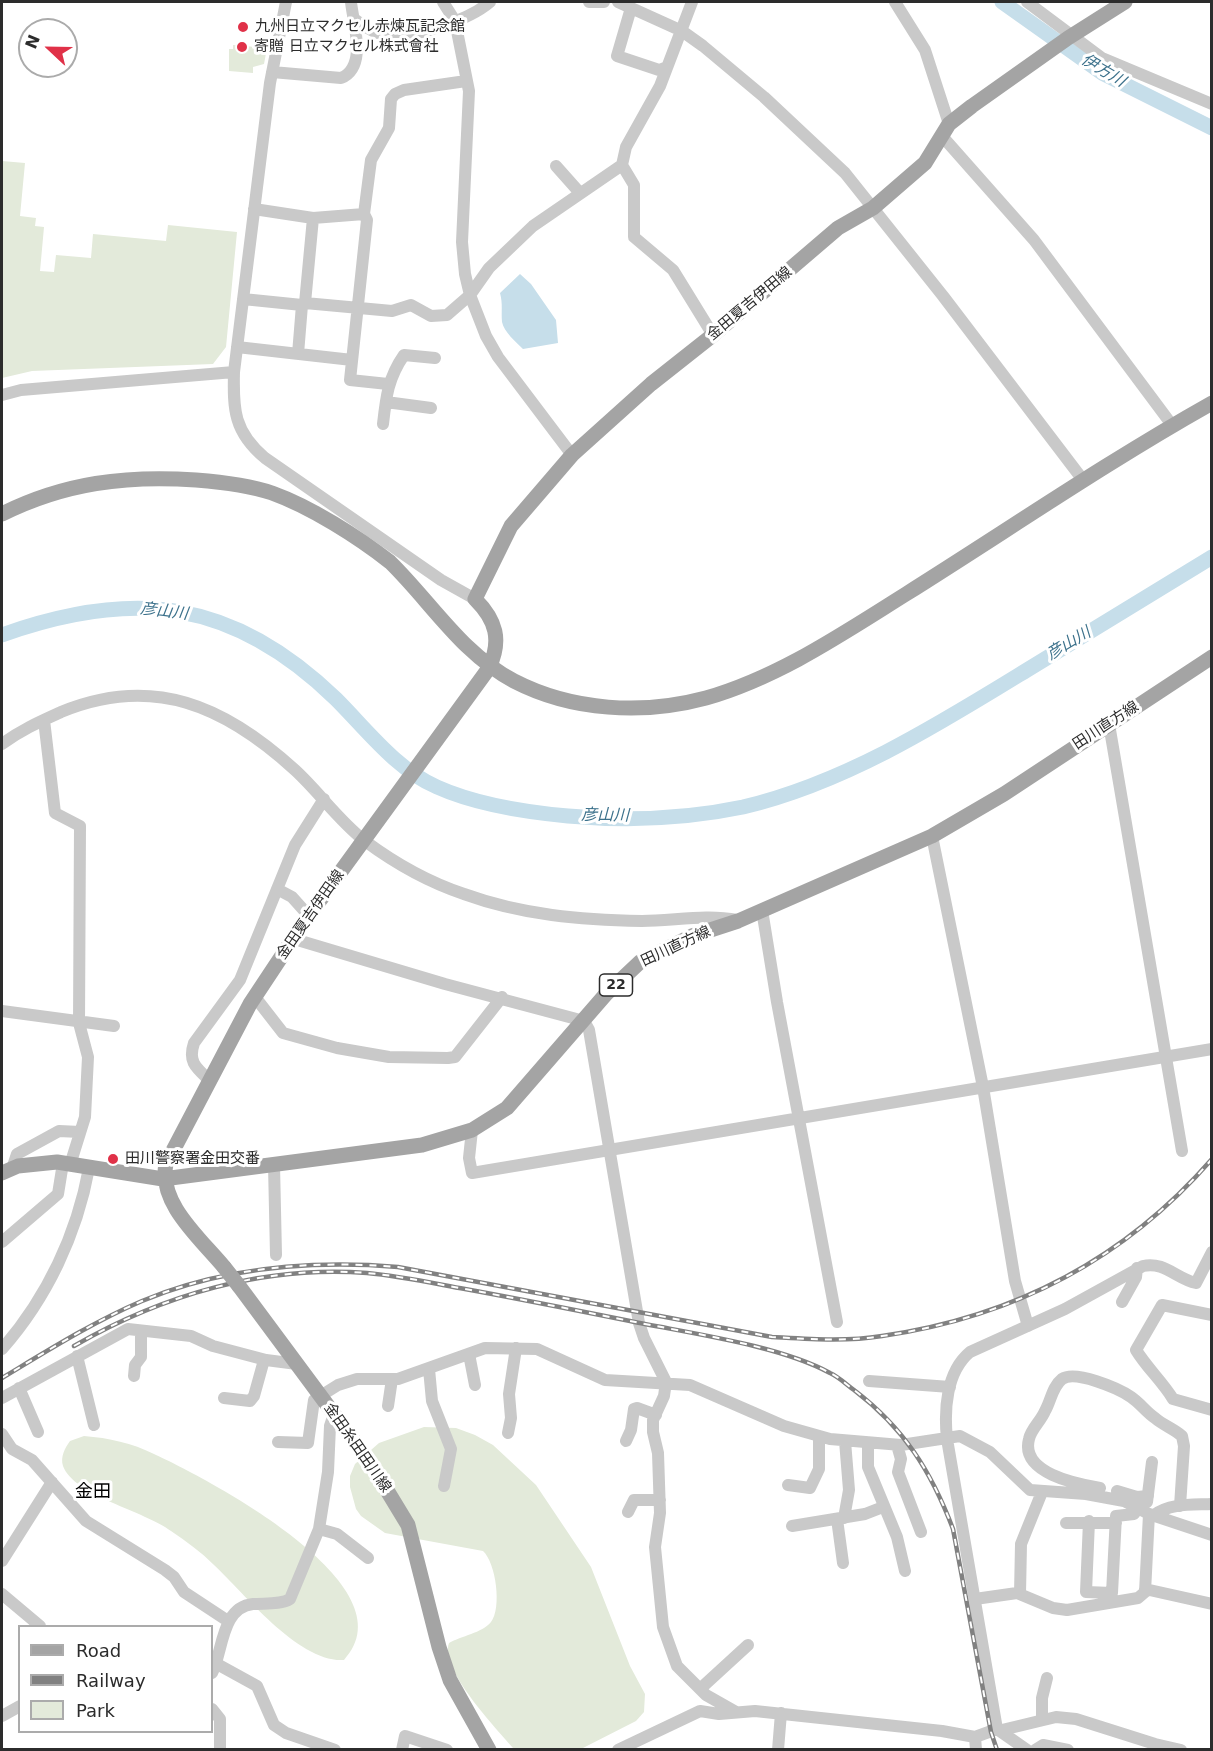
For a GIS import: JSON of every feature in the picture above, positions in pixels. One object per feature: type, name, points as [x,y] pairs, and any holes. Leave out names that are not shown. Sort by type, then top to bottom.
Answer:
[{"type":"main road","name":"金田夏吉伊田線","points":[[163,1179],[166,1164],[208,1079],[255,997],[309,916],[486,672],[496,654],[495,625],[476,599],[511,526],[572,455],[651,384],[713,335],[838,228],[873,208],[925,162],[946,130],[1055,47],[1125,2]]},
{"type":"main road","points":[[2,514],[45,494],[93,482],[129,478],[218,482],[271,493],[293,502],[373,549],[404,575],[471,651],[486,672],[537,692],[601,708],[651,708],[705,698],[760,678],[816,650],[1083,480],[1212,403]]},
{"type":"main road","name":"田川直方線","points":[[7,1171],[66,1164],[163,1179],[422,1145],[472,1130],[507,1108],[606,994],[640,962],[692,936],[738,921],[932,836],[1004,794],[1212,657]]},
{"type":"main road","name":"金田糸田田川線","points":[[163,1179],[178,1211],[239,1286],[371,1464],[408,1524],[439,1647],[450,1680],[489,1749]]},
{"type":"street","points":[[286,2],[272,72],[234,372],[233,403],[237,421],[252,447],[417,563],[476,599]]},
{"type":"street","points":[[272,72],[326,77],[346,76],[356,62],[351,2]]},
{"type":"street","points":[[443,2],[455,21],[469,91],[462,242],[465,274],[470,295],[486,336],[498,357],[572,455]]},
{"type":"street","points":[[353,18],[378,33],[400,36],[455,21],[490,2]]},
{"type":"street","points":[[589,2],[604,2]]},
{"type":"street","points":[[618,2],[682,31],[723,62],[800,130],[845,174],[1083,480]]},
{"type":"street","points":[[692,2],[660,86],[626,147],[622,165],[633,185],[634,237],[673,270],[713,335]]},
{"type":"street","points":[[895,2],[925,50],[946,130],[1034,240],[1172,425]]},
{"type":"street","points":[[1027,2],[1070,37],[1121,67],[1212,104]]},
{"type":"street","points":[[631,8],[617,56],[659,70],[667,68]]},
{"type":"street","points":[[388,384],[350,380],[367,220],[364,214],[371,160],[389,128],[391,99],[394,94],[404,90],[466,81]]},
{"type":"street","points":[[243,298],[392,311],[411,305],[439,317],[447,315],[470,295],[489,268],[533,226],[622,165]]},
{"type":"street","points":[[556,166],[580,193]]},
{"type":"street","points":[[254,209],[313,218],[364,214]]},
{"type":"street","points":[[298,354],[313,218]]},
{"type":"street","points":[[237,347],[352,360]]},
{"type":"street","points":[[384,424],[388,384],[392,372],[404,355],[435,358]]},
{"type":"street","points":[[2,395],[21,390],[234,372]]},
{"type":"street","points":[[386,402],[431,408]]},
{"type":"street","points":[[2,744],[25,726],[81,704],[106,697],[159,696],[187,702],[211,710],[293,768],[367,837],[420,878],[492,903],[548,916],[644,921],[713,918],[738,921]]},
{"type":"street","points":[[2,1242],[58,1194],[66,1164],[86,1117],[88,1057],[79,1023],[80,826],[55,813],[44,720]]},
{"type":"street","points":[[1109,724],[1182,1151]]},
{"type":"street","points":[[208,1079],[192,1063],[190,1055],[194,1043],[240,980],[295,845],[324,799]]},
{"type":"street","points":[[932,836],[983,1087],[1015,1281],[1028,1326]]},
{"type":"street","points":[[277,889],[292,897],[309,916]]},
{"type":"street","points":[[762,910],[837,1322]]},
{"type":"street","points":[[294,939],[445,984],[502,997],[584,1021],[589,1030],[611,1150],[639,1323],[666,1382],[653,1432],[658,1453],[660,1500],[655,1547],[663,1627],[677,1666],[700,1689],[721,1705],[736,1712]]},
{"type":"street","points":[[255,997],[283,1033],[345,1050],[389,1057],[448,1058],[455,1057],[502,997]]},
{"type":"street","points":[[2,1011],[114,1026]]},
{"type":"street","points":[[472,1130],[469,1158],[472,1173],[1212,1048]]},
{"type":"street","points":[[7,1171],[17,1154],[59,1131],[80,1132]]},
{"type":"street","points":[[274,1165],[276,1255]]},
{"type":"street","points":[[2,1349],[49,1281],[78,1218],[89,1168]]},
{"type":"street","points":[[1027,1749],[1000,1730],[947,1439],[950,1388],[960,1361],[970,1352],[1065,1309],[1137,1268],[1152,1264],[1170,1270],[1186,1281],[1196,1283],[1209,1266],[1212,1252]]},
{"type":"street","points":[[1122,1302],[1136,1277],[1137,1268]]},
{"type":"street","points":[[1212,1315],[1162,1305],[1136,1350],[1147,1367],[1160,1377],[1173,1399],[1212,1410]]},
{"type":"street","points":[[2,1398],[128,1329],[190,1336],[213,1346],[264,1360],[297,1364]]},
{"type":"street","points":[[134,1376],[135,1365],[141,1357],[141,1331]]},
{"type":"street","points":[[278,1442],[308,1443],[314,1400],[320,1395],[357,1379],[392,1379],[493,1347],[537,1349],[605,1380],[690,1385],[753,1413],[819,1436],[868,1444],[897,1445],[960,1436],[990,1452],[1024,1486],[1042,1492],[1086,1494],[1124,1501],[1147,1512],[1212,1535]]},
{"type":"street","points":[[508,1433],[511,1418],[509,1394],[516,1348]]},
{"type":"street","points":[[469,1354],[475,1385]]},
{"type":"street","points":[[77,1356],[94,1425]]},
{"type":"street","points":[[224,1398],[250,1401],[254,1396],[264,1360]]},
{"type":"street","points":[[429,1369],[432,1401],[451,1449],[444,1486]]},
{"type":"street","points":[[1148,1496],[1137,1497],[1080,1485],[1041,1470],[1037,1465],[1027,1447],[1029,1436],[1045,1412],[1059,1381],[1068,1376],[1077,1375],[1123,1392],[1153,1418],[1182,1436],[1184,1446],[1180,1501]]},
{"type":"street","points":[[388,1406],[392,1379]]},
{"type":"street","points":[[869,1381],[950,1388]]},
{"type":"street","points":[[19,1388],[38,1432]]},
{"type":"street","points":[[626,1441],[631,1430],[634,1409],[638,1408],[656,1415]]},
{"type":"street","points":[[334,1414],[330,1426],[328,1472],[319,1528],[290,1599],[249,1605],[228,1621],[214,1669],[257,1686],[274,1725],[286,1733],[334,1749]]},
{"type":"street","points":[[2,1434],[12,1449],[32,1460],[86,1521],[135,1554],[165,1570],[174,1577],[184,1592],[228,1621]]},
{"type":"street","points":[[788,1485],[810,1488],[819,1470],[819,1436]]},
{"type":"street","points":[[843,1563],[840,1518],[849,1490],[845,1441]]},
{"type":"street","points":[[868,1444],[868,1467],[897,1537],[905,1571]]},
{"type":"street","points":[[897,1445],[901,1459],[898,1472],[921,1532]]},
{"type":"street","points":[[975,1599],[1020,1594],[1053,1608],[1067,1610],[1138,1598],[1145,1589],[1147,1512],[1152,1462]]},
{"type":"street","points":[[2,1561],[52,1482]]},
{"type":"street","points":[[1020,1594],[1021,1544],[1042,1492]]},
{"type":"street","points":[[1089,1521],[1086,1592],[1112,1593],[1116,1516],[1162,1509],[1180,1501],[1212,1496]]},
{"type":"street","points":[[628,1512],[634,1500],[660,1500]]},
{"type":"street","points":[[1180,1501],[1212,1504]]},
{"type":"street","points":[[792,1526],[865,1514],[883,1507]]},
{"type":"street","points":[[1066,1524],[1089,1521],[1116,1522]]},
{"type":"street","points":[[319,1528],[337,1534],[368,1558]]},
{"type":"street","points":[[1145,1589],[1212,1604]]},
{"type":"street","points":[[2,1594],[39,1625]]},
{"type":"street","points":[[700,1689],[748,1645]]},
{"type":"street","points":[[1042,1720],[1042,1698],[1047,1678]]},
{"type":"street","points":[[2,1716],[18,1707]]},
{"type":"street","points":[[213,1710],[220,1719],[220,1749]]},
{"type":"street","points":[[618,1749],[694,1712],[719,1714],[755,1711],[942,1731],[975,1743],[1000,1730],[1056,1717],[1076,1719],[1155,1744],[1181,1749]]},
{"type":"street","points":[[778,1749],[781,1713]]},
{"type":"street","points":[[402,1749],[405,1736],[447,1749]]},
{"type":"street","points":[[1035,1749],[1043,1745],[1068,1749]]},
{"type":"green space","points":[[233,45],[267,48],[264,64],[253,67],[253,73],[229,71],[229,49],[233,49]]},
{"type":"green space","points":[[2,161],[25,163],[20,216],[36,218],[35,226],[44,227],[40,271],[54,272],[56,255],[91,258],[93,234],[166,241],[168,225],[237,232],[226,347],[213,364],[32,371],[2,378]]},
{"type":"green space","points":[[424,1427],[456,1428],[475,1435],[493,1445],[536,1485],[591,1567],[630,1666],[645,1694],[644,1712],[636,1721],[581,1749],[514,1749],[471,1698],[453,1668],[448,1654],[449,1643],[482,1629],[491,1622],[497,1597],[494,1575],[488,1557],[483,1551],[385,1533],[361,1516],[356,1509],[350,1487],[350,1476],[355,1464],[379,1443]]},
{"type":"green space","points":[[84,1436],[120,1442],[154,1454],[215,1486],[295,1538],[328,1569],[351,1600],[358,1631],[344,1660],[327,1658],[291,1639],[257,1609],[209,1560],[188,1543],[159,1524],[95,1494],[70,1477],[63,1466],[62,1459],[66,1447],[70,1441]]},
{"type":"water","points":[[520,274],[531,284],[556,320],[558,343],[523,349],[505,329],[502,322],[500,293]]},
{"type":"waterway","name":"伊方川","points":[[1002,2],[1102,73],[1212,128]]},
{"type":"waterway","name":"彦山川","points":[[2,635],[50,620],[95,611],[139,608],[180,612],[220,622],[259,640],[297,666],[336,699],[395,759],[408,770],[437,787],[468,799],[535,812],[590,818],[656,818],[743,807],[818,783],[854,767],[960,711],[1212,557]]},
{"type":"railway","points":[[2,1378],[88,1327],[173,1289],[236,1273],[300,1266],[398,1267],[772,1337],[840,1339],[882,1336],[977,1315],[1064,1278],[1104,1254],[1142,1227],[1178,1195],[1212,1159]]},
{"type":"railway","points":[[74,1346],[142,1312],[215,1287],[252,1279],[328,1272],[392,1276],[506,1297],[733,1341],[809,1363],[840,1379],[872,1405],[914,1452],[935,1488],[953,1529],[991,1732],[997,1750]]},
{"type":"place","name":"九州日立マクセル赤煉瓦記念館","points":[[243,27]]},
{"type":"place","name":"寄贈 日立マクセル株式會社","points":[[242,47]]},
{"type":"place","name":"田川警察署金田交番","points":[[113,1159]]},
{"type":"district","name":"金田","points":[[93,1492]]}]
